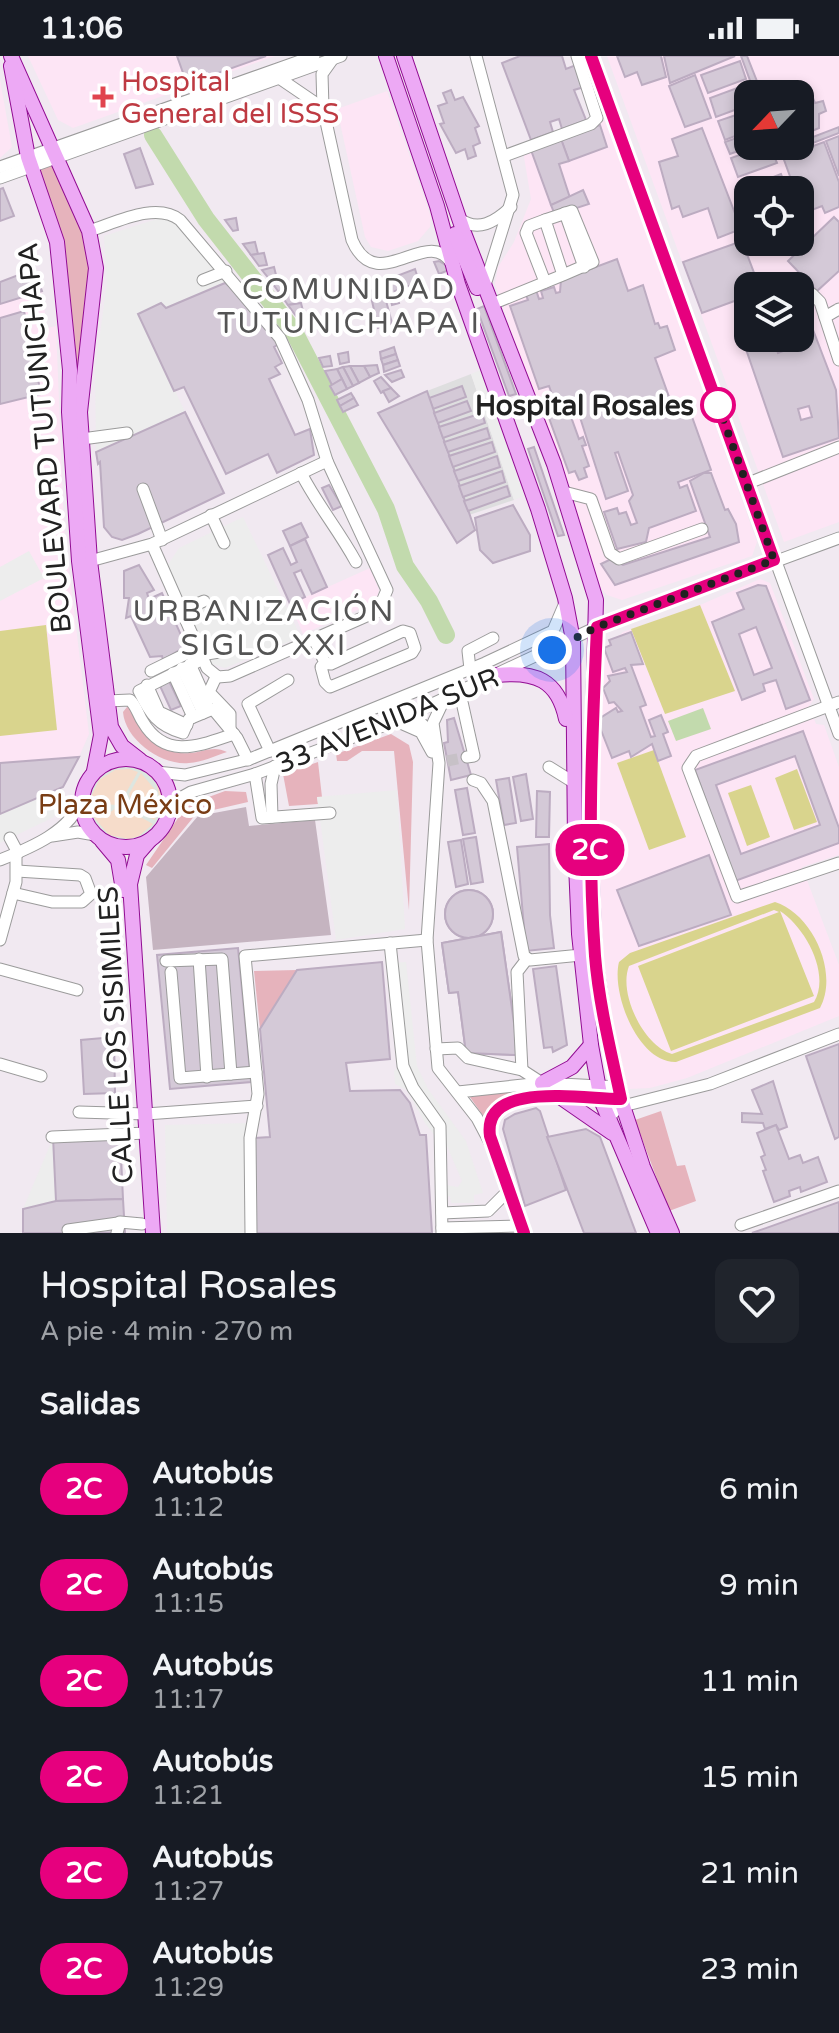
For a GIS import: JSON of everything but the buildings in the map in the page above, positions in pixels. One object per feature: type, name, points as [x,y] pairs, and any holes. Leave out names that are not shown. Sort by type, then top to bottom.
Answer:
[{"type":"main road","name":"BOULEVARD TUTUNICHAPA","points":[[10,56],[57,152],[89,231],[96,281],[83,379],[82,439],[90,561],[107,701],[116,737],[140,760]]},
{"type":"main road","name":"BOULEVARD TUTUNICHAPA","points":[[10,56],[29,162],[57,242],[67,338],[76,523],[101,735],[94,771]]},
{"type":"main road","points":[[386,56],[459,266],[565,598],[572,633]]},
{"type":"main road","points":[[394,56],[474,315],[559,552],[574,610],[573,782],[581,955],[591,1045],[672,1233]]},
{"type":"main road","points":[[404,56],[458,218],[564,492],[596,600],[591,775],[595,958],[612,1097],[612,1130],[658,1233]]},
{"type":"main road","points":[[459,266],[500,339],[589,591],[597,627]]},
{"type":"main road","points":[[497,675],[527,673],[551,684],[562,700],[572,744]]},
{"type":"main road","points":[[113,760],[140,760],[157,772],[169,794],[167,820],[150,840],[127,847],[99,838],[85,820],[82,798],[94,771],[113,760]]},
{"type":"main road","name":"CALLE LOS SISIMILES","points":[[99,838],[118,860],[121,872],[142,1114]]},
{"type":"main road","name":"CALLE LOS SISIMILES","points":[[146,1230],[130,884],[137,855],[150,840]]},
{"type":"main road","points":[[542,1083],[572,1067],[591,1045]]},
{"type":"main road","points":[[560,1097],[612,1130]]},
{"type":"street","points":[[0,178],[29,162],[314,56]]},
{"type":"street","points":[[504,156],[591,124],[597,118],[577,56]]},
{"type":"street","points":[[591,56],[774,560],[834,704],[839,734]]},
{"type":"street","points":[[475,57],[513,188],[512,206],[489,295],[520,293],[584,267],[565,213],[529,226],[526,233],[540,284]]},
{"type":"street","points":[[57,152],[337,58]]},
{"type":"street","points":[[337,58],[322,74],[323,108],[352,240],[359,254],[366,261],[383,264],[425,252],[444,254],[459,266]]},
{"type":"street","points":[[279,78],[323,108]]},
{"type":"street","points":[[0,167],[29,162]]},
{"type":"street","points":[[458,218],[472,226],[486,225],[512,206]]},
{"type":"street","points":[[89,231],[171,212],[226,271],[280,338],[308,400],[327,461],[387,590],[378,611],[230,676],[216,677]]},
{"type":"street","points":[[425,252],[440,240],[439,215]]},
{"type":"street","points":[[545,220],[563,275]]},
{"type":"street","points":[[203,280],[226,271]]},
{"type":"street","points":[[814,298],[825,317],[839,360]]},
{"type":"street","points":[[825,317],[839,309]]},
{"type":"street","points":[[82,439],[127,433]]},
{"type":"street","points":[[746,484],[839,447]]},
{"type":"street","points":[[90,561],[157,542],[327,461]]},
{"type":"street","points":[[301,473],[323,515],[332,519],[356,562]]},
{"type":"street","points":[[143,489],[181,611],[201,654],[216,677]]},
{"type":"street","points":[[564,492],[591,499],[610,553],[619,559],[702,529]]},
{"type":"street","points":[[211,515],[224,543]]},
{"type":"street","name":"33 AVENIDA SUR","points":[[167,820],[182,797],[191,792],[255,774],[396,721],[497,675],[572,633],[597,627],[839,538]]},
{"type":"street","name":"33 AVENIDA SUR","points":[[157,772],[185,775],[248,760],[470,669],[553,631],[565,598]]},
{"type":"street","points":[[181,611],[204,601]]},
{"type":"street","points":[[403,631],[410,633],[415,648],[412,653],[330,687],[325,682],[321,667],[325,663],[331,664],[403,631]]},
{"type":"street","points":[[470,669],[468,651],[493,638]]},
{"type":"street","points":[[314,639],[325,663]]},
{"type":"street","points":[[148,682],[201,654],[225,651]]},
{"type":"street","points":[[148,682],[180,670],[201,654]]},
{"type":"street","points":[[180,670],[196,718]]},
{"type":"street","points":[[180,670],[196,718]]},
{"type":"street","points":[[216,677],[210,688],[212,698],[227,709],[232,728],[248,760]]},
{"type":"street","points":[[270,751],[248,704],[288,680]]},
{"type":"street","points":[[148,682],[166,713],[232,728]]},
{"type":"street","points":[[390,943],[403,1066],[413,1088],[440,1126],[442,1231],[523,1229],[513,1192],[497,1156],[458,1092],[438,1068],[427,940],[441,765],[433,716],[454,695],[474,756],[467,757]]},
{"type":"street","points":[[107,701],[130,700],[152,733],[165,743],[185,749],[232,728]]},
{"type":"street","points":[[834,704],[696,756],[688,768],[737,897],[839,863]]},
{"type":"street","points":[[377,707],[411,714],[434,735]]},
{"type":"street","points":[[396,721],[421,732],[441,765]]},
{"type":"street","points":[[267,818],[275,766]]},
{"type":"street","points":[[549,767],[573,782]]},
{"type":"street","points":[[255,774],[267,818]]},
{"type":"street","points":[[473,780],[481,783],[493,801],[520,950],[527,959]]},
{"type":"street","points":[[0,860],[44,838],[73,816],[82,798]]},
{"type":"street","points":[[267,818],[330,813]]},
{"type":"street","points":[[44,838],[62,833],[99,838]]},
{"type":"street","points":[[0,940],[17,871],[17,853],[10,838]]},
{"type":"street","points":[[13,893],[52,902],[82,902],[91,894],[85,878],[80,875],[17,871]]},
{"type":"street","points":[[251,1233],[250,1138],[257,1106],[245,956],[427,940]]},
{"type":"street","points":[[522,1070],[517,972],[527,959],[581,955]]},
{"type":"street","points":[[231,1074],[222,959],[199,959],[169,966],[180,1078],[207,1077],[256,1072]]},
{"type":"street","points":[[199,959],[207,1077]]},
{"type":"street","points":[[0,969],[77,990]]},
{"type":"street","points":[[497,1156],[489,1127],[496,1111],[520,1098],[612,1097],[710,1084],[839,1034]]},
{"type":"street","points":[[436,1049],[458,1048],[468,1058],[522,1070],[542,1083]]},
{"type":"street","points":[[0,1064],[41,1076]]},
{"type":"street","points":[[458,1092],[542,1083],[612,1097]]},
{"type":"street","points":[[79,1112],[142,1114],[257,1106]]},
{"type":"street","points":[[52,1137],[143,1133]]},
{"type":"street","points":[[741,1225],[839,1191]]},
{"type":"street","points":[[442,1213],[488,1211],[513,1192]]},
{"type":"street","points":[[68,1230],[146,1230]]},
{"type":"shaded area","name":"Hospital General del ISSS","points":[[28,56],[275,56],[73,128],[58,120]]},
{"type":"shaded area","points":[[607,56],[839,56],[839,522],[784,542]]},
{"type":"shaded area","points":[[0,80],[12,147],[0,158]]},
{"type":"shaded area","points":[[387,91],[431,217],[430,227],[418,241],[388,251],[371,247],[365,237],[337,109]]},
{"type":"shaded area","points":[[606,120],[757,542],[752,556],[622,600],[607,595],[598,585],[495,284],[498,267],[514,242],[531,199],[523,151]]},
{"type":"shaded area","points":[[57,164],[84,235],[92,269],[78,390],[65,289],[64,241],[39,169]]},
{"type":"shaded area","points":[[169,215],[225,283],[166,308],[161,303],[139,314],[185,412],[96,452],[95,371],[107,283],[104,236]]},
{"type":"shaded area","points":[[42,291],[47,328],[56,326],[64,528],[89,734],[79,757],[0,763],[0,304]]},
{"type":"shaded area","points":[[481,370],[524,496],[514,500],[471,374]]},
{"type":"shaded area","points":[[471,374],[514,500],[469,515],[427,391]]},
{"type":"shaded area","points":[[243,517],[301,637],[225,668],[209,663],[167,566],[179,548]]},
{"type":"shaded area","points":[[29,551],[44,578],[0,601],[0,567]]},
{"type":"shaded area","points":[[370,568],[379,590],[376,602],[303,634],[290,604]]},
{"type":"shaded area","points":[[760,579],[770,583],[814,699],[809,706],[816,724],[824,725],[839,767],[839,855],[802,867],[839,965],[839,1016],[687,1078],[650,1088],[628,1089],[622,1083],[598,951],[594,846],[598,697],[604,648],[623,632],[700,605]]},
{"type":"shaded area","points":[[700,605],[735,691],[665,714],[631,629]]},
{"type":"shaded area","points":[[46,625],[57,730],[0,736],[0,631]]},
{"type":"shaded area","points":[[131,707],[145,734],[160,747],[179,753],[213,749],[227,752],[189,763],[157,756],[130,732],[123,712]]},
{"type":"shaded area","points":[[703,708],[711,729],[676,741],[668,721]]},
{"type":"shaded area","points":[[391,734],[409,745],[413,762],[409,910],[394,751],[362,751],[347,761],[337,761],[336,754]]},
{"type":"shaded area","points":[[654,750],[686,837],[649,850],[617,763]]},
{"type":"shaded area","points":[[318,762],[322,797],[317,797],[318,804],[289,806],[283,774]]},
{"type":"shaded area","points":[[130,766],[144,771],[156,782],[162,809],[157,825],[147,835],[133,841],[118,842],[94,827],[86,800],[91,785],[101,774],[114,767]],"holes":[[[115,770],[138,772],[124,796],[115,799],[116,805],[105,804],[91,812],[90,799],[99,780]],[[141,773],[157,792],[155,820],[133,810],[129,794]],[[117,807],[119,813],[128,810],[153,824],[139,836],[129,839],[109,835],[92,815],[108,814]]]},
{"type":"shaded area","points":[[797,769],[817,822],[794,830],[775,778]]},
{"type":"shaded area","points":[[751,785],[770,837],[747,846],[728,793]]},
{"type":"shaded area","points":[[63,787],[54,817],[0,843],[0,814]]},
{"type":"shaded area","points":[[397,790],[405,929],[336,940],[317,797]]},
{"type":"shaded area","points":[[225,791],[246,792],[248,802],[196,814],[152,868],[146,865],[187,805]]},
{"type":"shaded area","points":[[246,807],[249,826],[315,820],[331,935],[153,950],[146,877],[198,816]]},
{"type":"shaded area","points":[[775,902],[801,919],[819,946],[826,978],[825,994],[820,1008],[676,1062],[662,1059],[650,1051],[630,1024],[619,991],[618,975],[619,962],[630,953]],"holes":[[[774,910],[779,912],[638,966],[671,1051],[814,996],[780,911],[798,928],[813,952],[819,978],[814,1002],[672,1054],[652,1041],[630,1004],[627,990],[629,966]]]},
{"type":"shaded area","points":[[406,962],[417,1066],[428,1089],[466,1141],[483,1193],[474,1195],[474,1203],[451,1203],[450,1196],[446,1197],[435,1136],[407,1090],[395,1084],[394,1071],[397,1068],[387,963]],"holes":[[[447,1146],[462,1181],[458,1187],[446,1185]]]},
{"type":"shaded area","points":[[297,970],[260,1029],[254,971]]},
{"type":"shaded area","points":[[523,1088],[563,1089],[508,1100],[491,1111],[486,1120],[470,1097]]},
{"type":"shaded area","points":[[661,1111],[677,1166],[685,1165],[696,1201],[669,1211],[635,1120]]},
{"type":"shaded area","points":[[248,1123],[250,1233],[167,1233],[165,1125]]},
{"type":"shaded area","points":[[53,1138],[56,1201],[23,1209]]},
{"type":"green space","name":"Plaza México","points":[[125,766],[140,769],[152,777],[160,789],[163,804],[160,819],[152,831],[140,839],[125,842],[110,839],[98,831],[90,819],[87,804],[90,789],[98,777],[110,769]]},
{"type":"waterway","points":[[153,135],[206,219],[293,330],[386,509],[405,566],[429,601],[446,635]]},
{"type":"tunnel","points":[[447,761],[467,757]]},
{"type":"bus line","name":"2C","points":[[524,1233],[490,1136],[489,1127],[496,1111],[520,1098],[538,1096],[621,1099],[604,1020],[595,958],[592,901],[590,808],[597,627],[774,560],[591,56]]},
{"type":"place","name":"Hospital General del ISSS","points":[[103,97]]},
{"type":"place","name":"Hospital Rosales","points":[[718,405]]},
{"type":"district","name":"COMUNIDAD TUTUNICHAPA I","points":[[349,306]]},
{"type":"district","name":"URBANIZACIÓN SIGLO XXI","points":[[264,628]]},
{"type":"route","points":[[552,650],[597,627],[774,560],[718,405]]}]
